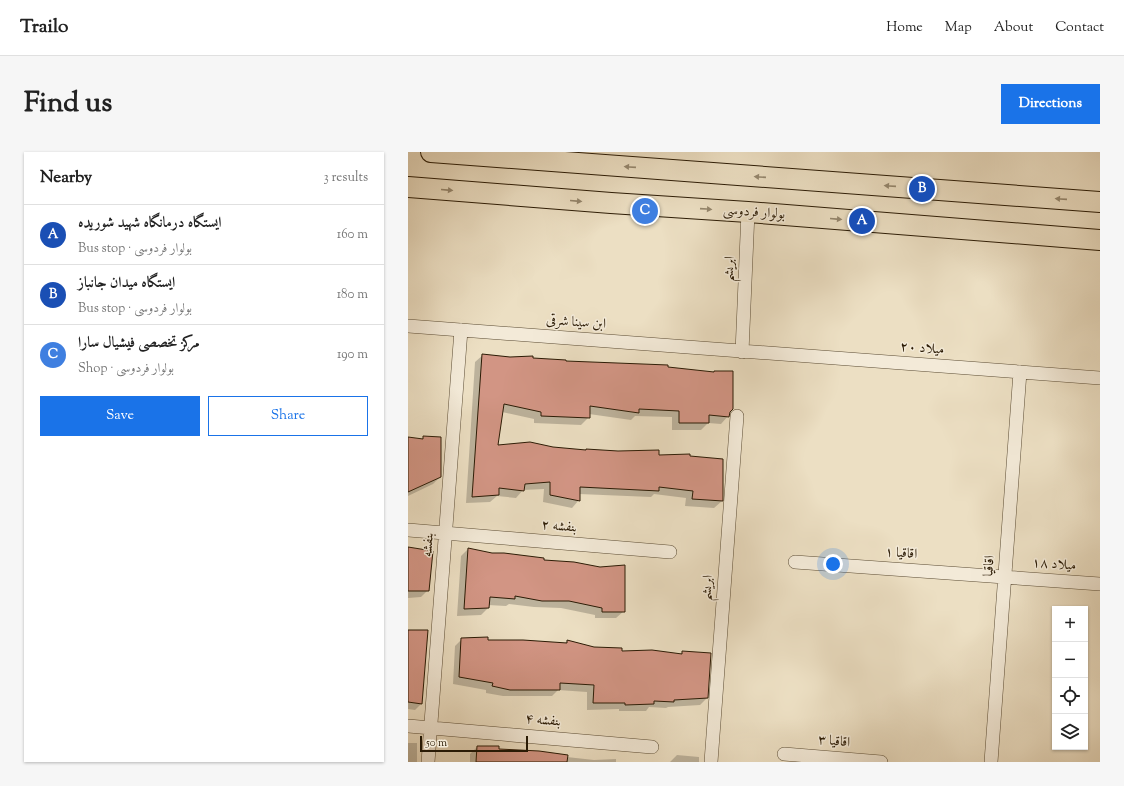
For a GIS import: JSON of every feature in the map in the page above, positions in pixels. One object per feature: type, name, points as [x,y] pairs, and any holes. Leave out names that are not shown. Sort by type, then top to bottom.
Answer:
[{"type":"main road","points":[[431,152],[1100,202]]},
{"type":"main road","name":"بولوار فردوسی","points":[[408,187],[1100,240]]},
{"type":"street","name":"ابریشم","points":[[742,352],[748,212]]},
{"type":"street","name":"ابن سینا شرقی","points":[[408,326],[742,352]]},
{"type":"street","name":"بنفشه","points":[[428,762],[462,330]]},
{"type":"street","name":"میلاد ۲۰","points":[[742,352],[1100,378]]},
{"type":"street","name":"اقاقیا","points":[[991,762],[1020,372]]},
{"type":"street","name":"ابریشم","points":[[712,762],[737,416]]},
{"type":"street","name":"بنفشه ۲","points":[[408,530],[670,552]]},
{"type":"street","name":"اقاقیا ۱","points":[[795,562],[1005,577]]},
{"type":"street","name":"میلاد ۱۸","points":[[1005,577],[1100,584]]},
{"type":"street","name":"بنفشه ۴","points":[[408,726],[652,747]]},
{"type":"street","name":"اقاقیا ۳","points":[[784,754],[881,762]]},
{"type":"building","points":[[482,354],[510,357],[533,356],[533,358],[566,361],[668,365],[668,367],[714,372],[733,371],[733,409],[730,412],[729,417],[709,415],[709,423],[679,423],[679,411],[639,409],[639,413],[590,406],[590,418],[541,416],[541,412],[504,404],[498,445],[530,442],[553,447],[586,450],[659,450],[659,455],[690,454],[690,456],[723,459],[723,501],[692,499],[693,491],[659,487],[659,491],[580,487],[580,501],[550,495],[550,482],[525,484],[524,491],[499,488],[499,495],[472,497]]},
{"type":"building","points":[[423,436],[441,437],[441,477],[408,492],[408,437],[423,439]]},
{"type":"building","points":[[408,547],[433,551],[429,591],[408,591]]},
{"type":"building","points":[[468,548],[492,553],[544,558],[544,560],[574,562],[600,567],[625,565],[625,612],[602,612],[602,608],[569,601],[542,601],[515,596],[515,599],[490,597],[489,608],[464,609]]},
{"type":"building","points":[[408,630],[428,630],[422,704],[408,702]]},
{"type":"building","points":[[488,637],[488,640],[523,640],[567,643],[567,640],[594,647],[622,648],[622,651],[652,650],[682,654],[682,651],[711,653],[708,698],[674,700],[674,702],[654,701],[654,704],[625,705],[625,703],[593,703],[594,685],[560,683],[560,690],[510,690],[492,686],[493,683],[459,677],[461,638]]},
{"type":"building","points":[[477,746],[499,746],[499,749],[539,751],[568,755],[567,762],[476,762]]},
{"type":"place","name":"ایستگاه میدان جانباز","points":[[922,189]]},
{"type":"place","name":"مرکز تخصصی فیشیال سارا","points":[[645,211]]},
{"type":"place","name":"ایستگاه درمانگاه شهید شوریده","points":[[862,221]]}]
